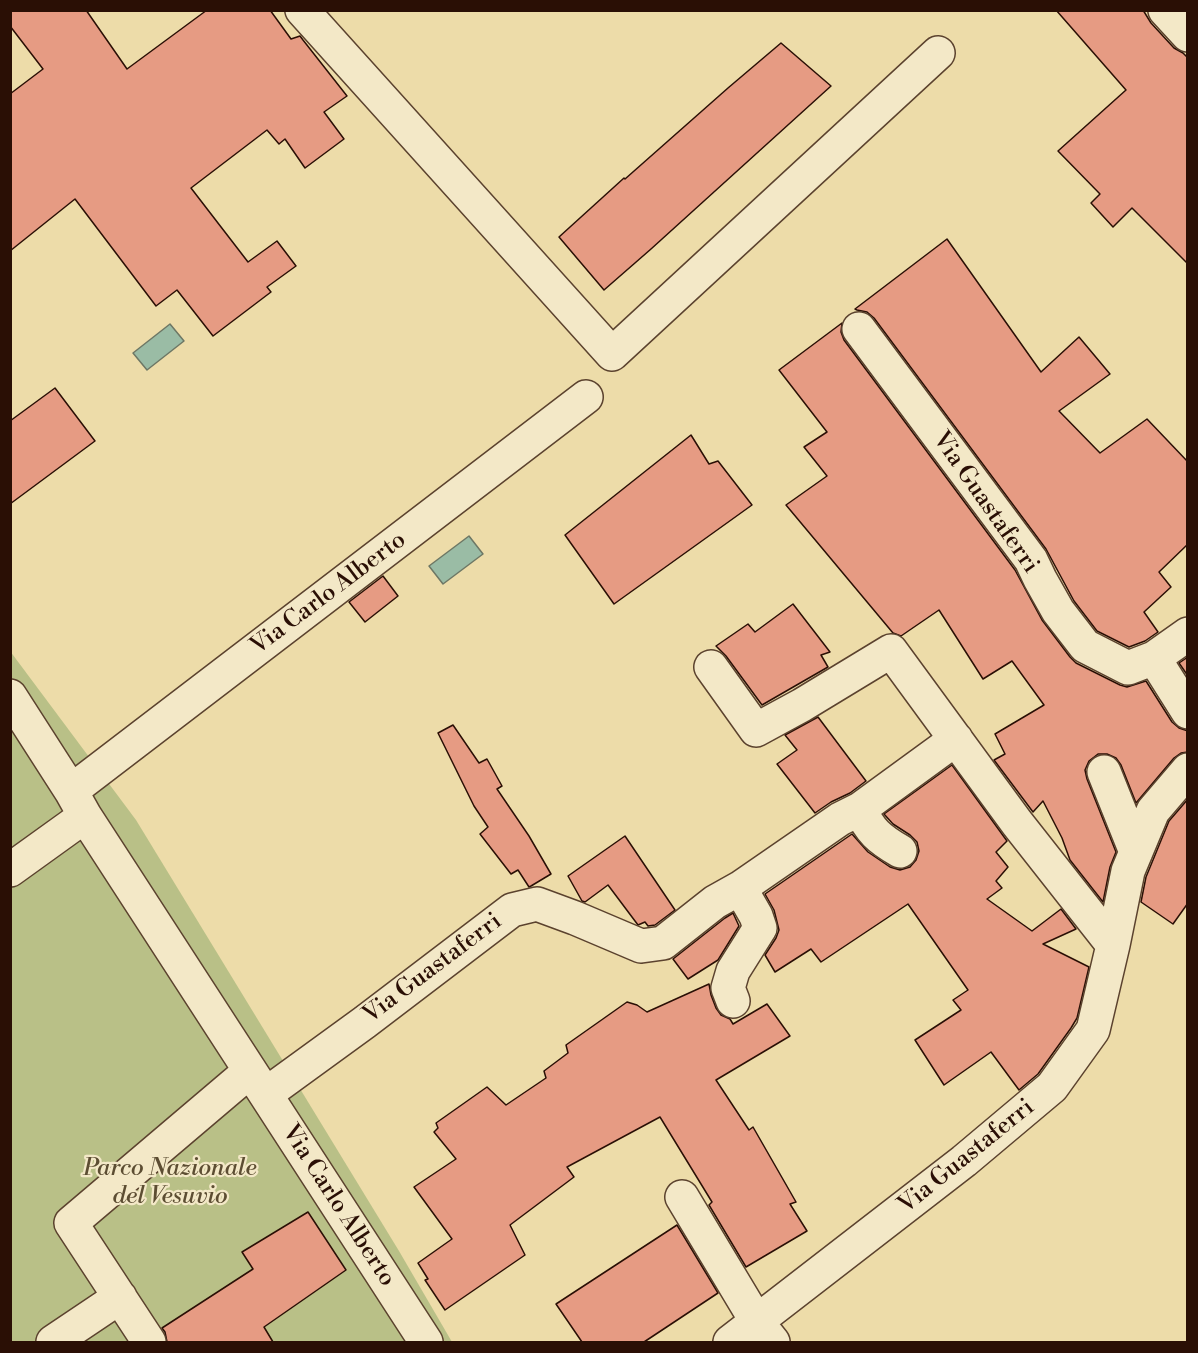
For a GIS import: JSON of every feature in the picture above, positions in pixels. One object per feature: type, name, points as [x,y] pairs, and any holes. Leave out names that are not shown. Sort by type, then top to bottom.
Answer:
[{"type":"street","points":[[302,10],[612,354],[938,52]]},
{"type":"street","points":[[1165,10],[1188,35]]},
{"type":"street","name":"Via Guastaferri","points":[[858,329],[1031,560],[1058,611],[1085,646],[1128,668],[1154,658],[1188,634]]},
{"type":"street","name":"Via Carlo Alberto","points":[[10,870],[78,803],[586,397]]},
{"type":"street","points":[[711,667],[756,730],[891,651],[1017,824],[1113,945]]},
{"type":"street","points":[[1154,658],[1188,712]]},
{"type":"street","name":"Via Carlo Alberto","points":[[10,696],[426,1342]]},
{"type":"street","name":"Via Guastaferri","points":[[258,1082],[365,1022],[512,910],[537,904],[641,946],[663,943],[715,902],[740,888],[840,819],[860,809],[956,739]]},
{"type":"street","name":"Via Guastaferri","points":[[730,1342],[765,1332],[1052,1087],[1093,1030],[1128,871],[1153,811],[1188,770]]},
{"type":"street","points":[[1104,772],[1136,852]]},
{"type":"street","points":[[860,809],[868,826],[885,843],[900,851]]},
{"type":"street","points":[[733,1001],[728,988],[733,971],[760,928],[740,888]]},
{"type":"street","points":[[149,1342],[71,1223],[258,1082]]},
{"type":"street","points":[[682,1197],[765,1332]]},
{"type":"street","points":[[53,1342],[120,1297]]},
{"type":"green space","name":"Parco Nazionale del Vesuvio","points":[[10,651],[136,820],[452,1342],[11,1342]]},
{"type":"shaded area","points":[[170,324],[184,341],[147,370],[133,353]]},
{"type":"shaded area","points":[[469,536],[483,554],[443,584],[429,566]]},
{"type":"building","points":[[10,10],[86,10],[127,69],[207,10],[270,10],[291,39],[300,36],[347,96],[324,112],[344,139],[305,168],[285,139],[279,144],[267,130],[191,188],[248,262],[277,241],[296,266],[267,287],[271,292],[213,336],[177,290],[156,306],[75,199],[10,251],[10,94],[43,69],[10,26]]},
{"type":"building","points":[[1056,10],[1143,10],[1151,23],[1174,48],[1188,58],[1188,264],[1132,208],[1113,227],[1091,203],[1100,194],[1058,151],[1126,90]]},
{"type":"building","points":[[781,43],[831,86],[604,290],[559,237]]},
{"type":"building","points":[[947,239],[1041,372],[1079,337],[1110,374],[1059,411],[1100,453],[1147,419],[1188,462],[1188,544],[1159,572],[1171,587],[1144,612],[1158,632],[1145,641],[1129,647],[1097,631],[1074,601],[1046,549],[874,318],[867,312],[855,309]]},
{"type":"building","points":[[842,323],[841,332],[844,340],[1015,570],[1042,620],[1070,657],[1076,663],[1120,685],[1127,687],[1146,681],[1172,722],[1188,731],[1188,752],[1181,753],[1174,758],[1136,803],[1116,758],[1107,754],[1098,754],[1089,761],[1085,770],[1087,779],[1116,852],[1110,867],[1103,902],[1070,860],[1062,838],[1043,801],[1033,812],[994,760],[1005,754],[995,734],[1044,705],[1012,661],[983,679],[939,610],[901,636],[893,633],[786,505],[827,476],[804,447],[827,432],[779,370]]},
{"type":"building","points":[[55,388],[95,441],[10,504],[10,421]]},
{"type":"building","points":[[691,435],[709,464],[718,461],[752,505],[614,604],[565,535]]},
{"type":"building","points":[[383,576],[398,596],[365,622],[349,602]]},
{"type":"building","points":[[793,604],[830,652],[821,655],[828,667],[762,705],[716,646],[748,624],[755,632]]},
{"type":"building","points":[[1188,657],[1188,676],[1179,663]]},
{"type":"building","points":[[818,717],[866,781],[815,813],[777,764],[797,750],[785,735]]},
{"type":"building","points":[[453,725],[479,763],[487,759],[502,786],[497,789],[529,836],[551,874],[529,887],[518,870],[511,874],[480,834],[488,827],[474,806],[438,733]]},
{"type":"building","points":[[952,765],[1007,841],[996,852],[1008,867],[996,881],[1002,888],[987,899],[1032,931],[1061,909],[1076,929],[1043,944],[1089,967],[1077,1018],[1038,1074],[1019,1090],[991,1052],[944,1085],[915,1040],[961,1010],[953,1000],[968,990],[908,904],[821,962],[811,949],[775,972],[765,955],[779,930],[774,910],[765,894],[852,834],[868,852],[890,867],[900,870],[910,867],[919,851],[917,842],[893,824],[884,814]]},
{"type":"building","points":[[1188,799],[1188,903],[1173,924],[1141,902],[1146,877],[1169,821]]},
{"type":"building","points":[[625,836],[675,910],[655,925],[648,926],[645,922],[638,925],[608,885],[585,902],[582,901],[568,876]]},
{"type":"building","points":[[733,913],[739,926],[718,960],[688,979],[673,959]]},
{"type":"building","points":[[709,984],[716,1008],[733,1024],[767,1004],[790,1036],[716,1080],[749,1130],[753,1127],[796,1202],[790,1204],[807,1231],[746,1267],[709,1205],[712,1202],[660,1117],[567,1167],[574,1177],[510,1225],[525,1255],[445,1310],[425,1280],[428,1279],[418,1263],[452,1239],[414,1187],[456,1159],[434,1132],[438,1128],[436,1123],[487,1087],[506,1105],[546,1078],[544,1071],[568,1053],[566,1045],[627,1002],[647,1012]]},
{"type":"building","points":[[308,1212],[346,1270],[264,1327],[273,1342],[167,1342],[162,1328],[253,1269],[242,1252]]},
{"type":"building","points":[[677,1225],[718,1293],[644,1342],[582,1342],[556,1304]]}]
